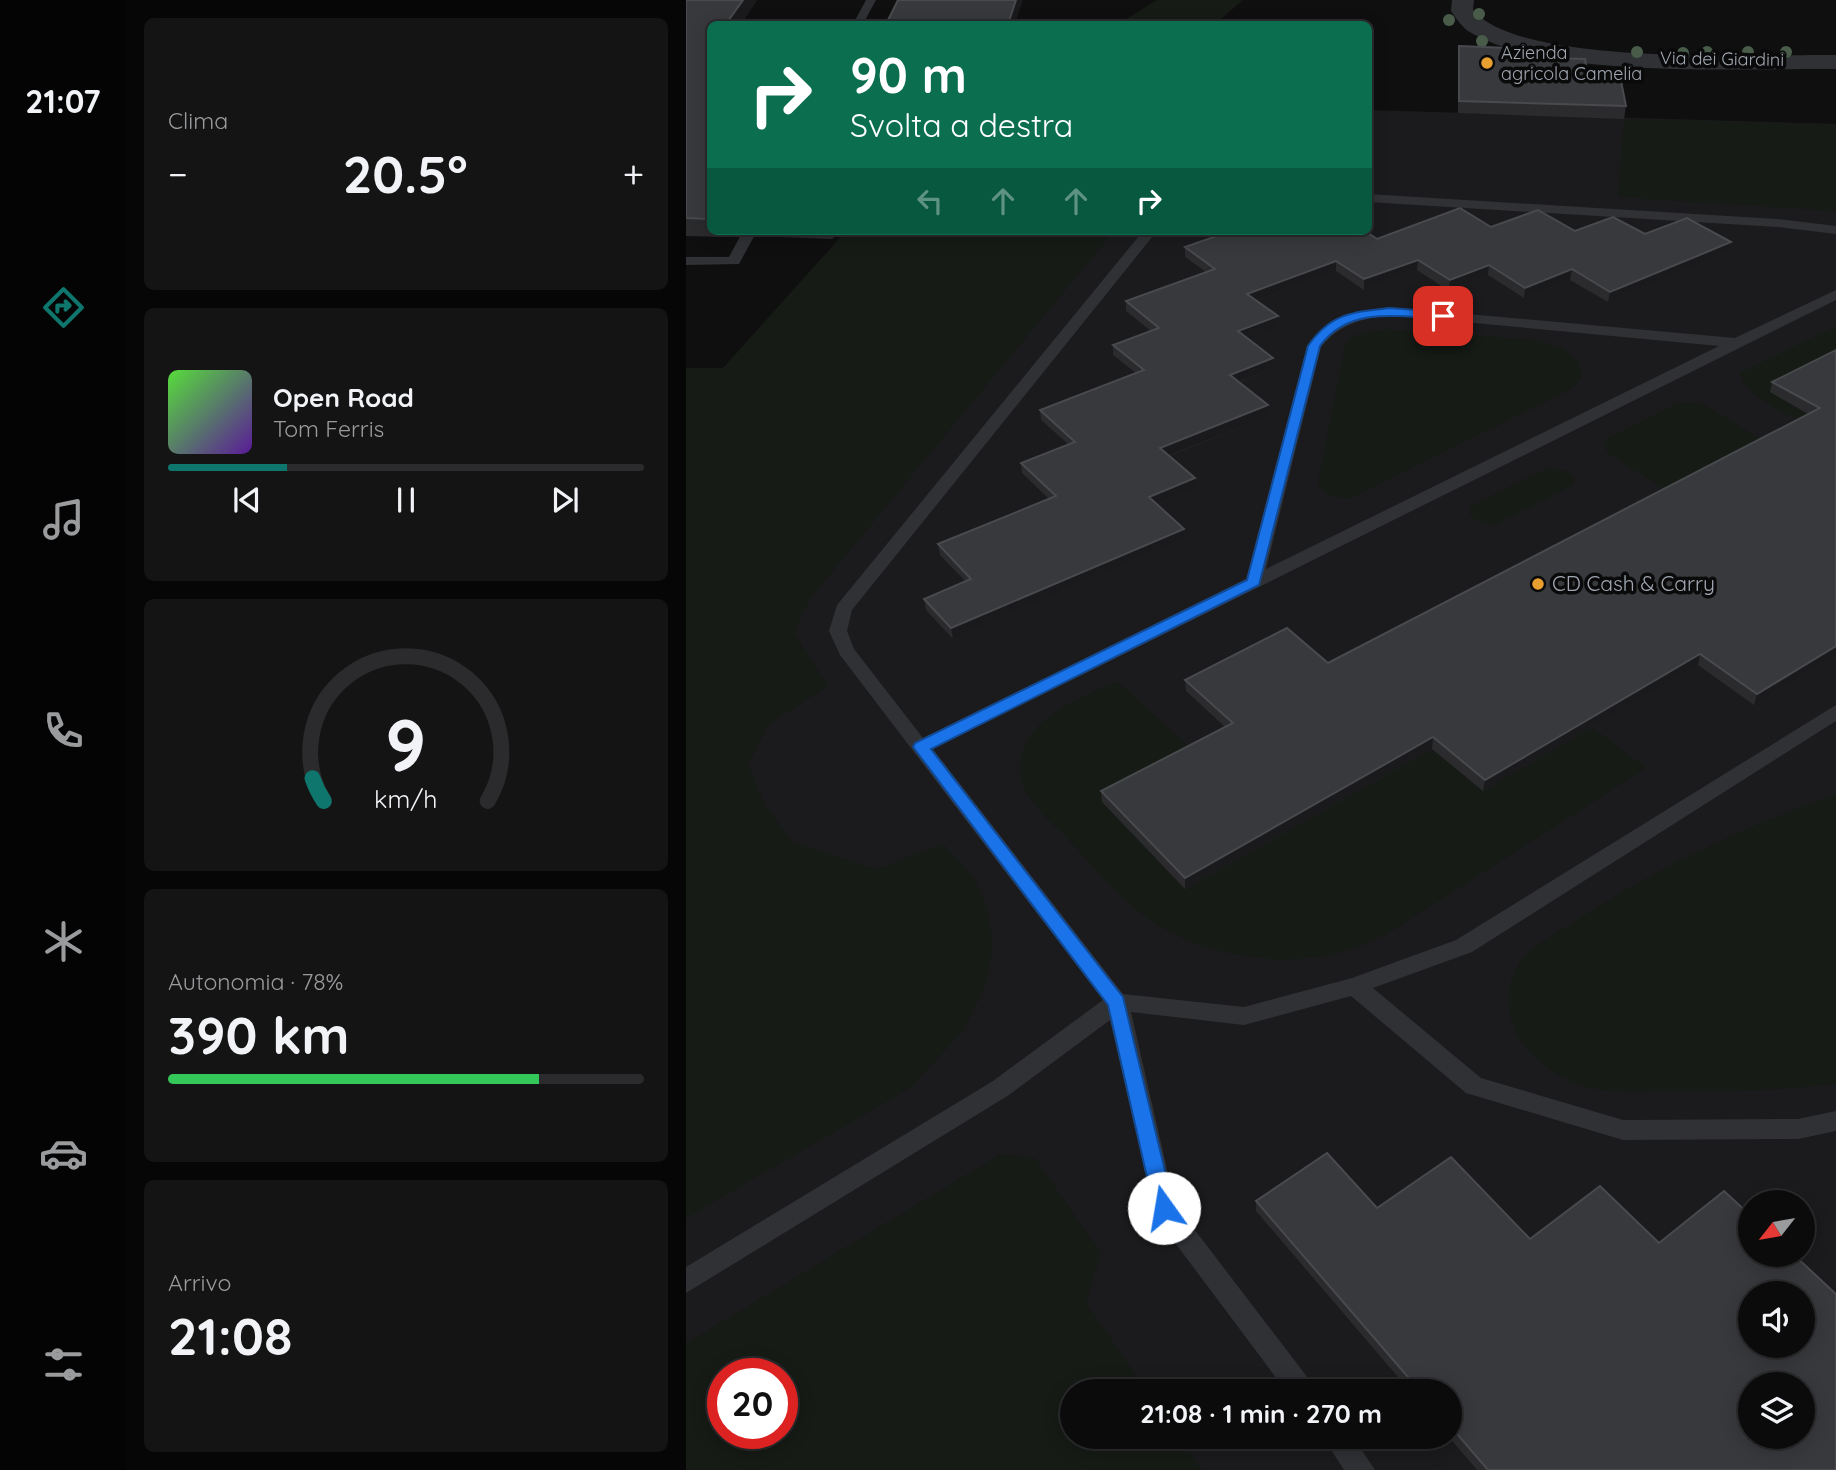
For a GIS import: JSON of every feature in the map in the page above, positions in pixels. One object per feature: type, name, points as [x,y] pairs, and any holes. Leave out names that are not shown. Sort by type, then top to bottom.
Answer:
[{"type":"street","name":"Via dei Giardini","points":[[1462,0],[1462,10],[1475,26],[1506,40],[1551,51],[1601,56],[1836,62]]},
{"type":"lane","points":[[860,21],[871,0]]},
{"type":"lane","points":[[1372,198],[1777,223],[1836,230]]},
{"type":"lane","points":[[686,261],[734,261],[748,235]]},
{"type":"lane","points":[[1147,235],[843,608],[838,631],[846,651],[1117,1002],[1164,1208],[1293,1379]]},
{"type":"lane","points":[[921,747],[1836,294]]},
{"type":"lane","points":[[1254,582],[1314,346],[1327,328],[1355,315],[1389,311],[1737,343]]},
{"type":"lane","points":[[686,1281],[1001,1088],[1117,1002],[1244,1016],[1355,986],[1464,946],[1836,712]]},
{"type":"lane","points":[[1355,986],[1474,1086],[1623,1130],[1798,1129],[1836,1121]]},
{"type":"lane","points":[[1345,1449],[1361,1470]]},
{"type":"shaded area","points":[[1157,0],[1243,0],[1218,21],[1123,21]]},
{"type":"shaded area","points":[[1372,110],[1836,124],[1836,1470],[686,1470],[686,793],[735,662],[1066,235],[1372,235]]},
{"type":"shaded area","points":[[1624,119],[1836,124],[1836,211],[1618,197]]},
{"type":"shaded area","points":[[842,235],[1111,235],[812,596],[800,617],[795,634],[828,686],[769,724],[748,765],[766,807],[793,842],[877,869],[943,844],[973,876],[987,908],[993,944],[986,984],[963,1031],[910,1088],[686,1218],[686,368],[723,368]]},
{"type":"shaded area","points":[[1836,326],[1836,359],[1770,392],[1817,419],[1807,424],[1788,415],[1758,397],[1744,382],[1740,373]]},
{"type":"shaded area","points":[[1384,329],[1535,340],[1564,350],[1576,360],[1582,375],[1576,385],[1561,394],[1351,498],[1332,496],[1318,483],[1345,346],[1353,336]]},
{"type":"shaded area","points":[[1678,403],[1703,404],[1769,444],[1672,494],[1609,454],[1604,447],[1606,439]]},
{"type":"shaded area","points":[[1548,468],[1570,472],[1575,478],[1573,485],[1496,524],[1474,519],[1469,512],[1471,506]]},
{"type":"shaded area","points":[[1117,681],[1196,753],[1432,749],[1483,791],[1592,727],[1646,768],[1384,936],[1345,951],[1316,957],[1292,959],[1241,955],[1192,942],[1150,920],[1107,881],[1041,812],[1022,783],[1021,759],[1026,744],[1046,719]]},
{"type":"shaded area","points":[[1836,794],[1836,1084],[1737,1090],[1637,1092],[1597,1089],[1557,1074],[1544,1066],[1523,1044],[1511,1019],[1510,985],[1520,962],[1537,945],[1672,864],[1768,820]]},
{"type":"shaded area","points":[[1001,1154],[1035,1158],[1101,1253],[1086,1303],[1139,1379],[1060,1379],[1060,1449],[1187,1449],[1202,1470],[686,1470],[686,1343]]},
{"type":"building","points":[[686,0],[743,0],[728,21],[707,21],[707,219],[686,218]]},
{"type":"building","points":[[898,0],[1016,0],[1009,21],[888,21]]},
{"type":"building","points":[[1459,46],[1508,48],[1509,57],[1585,59],[1587,70],[1619,71],[1626,106],[1459,101]]},
{"type":"building","points":[[1460,208],[1491,227],[1538,210],[1575,231],[1613,217],[1645,234],[1687,218],[1731,242],[1610,292],[1572,269],[1525,288],[1489,265],[1450,280],[1418,260],[1364,279],[1336,261],[1247,294],[1278,316],[1238,331],[1273,358],[1230,375],[1268,405],[1160,448],[1195,478],[1149,497],[1184,529],[951,628],[924,599],[971,579],[938,544],[1056,496],[1021,463],[1075,442],[1040,410],[1144,370],[1113,345],[1159,328],[1126,301],[1215,269],[1185,247],[1220,235],[1371,235],[1377,239]]},
{"type":"building","points":[[1836,350],[1836,646],[1757,694],[1700,654],[1485,780],[1433,737],[1185,878],[1101,791],[1233,723],[1185,680],[1287,628],[1328,663],[1820,408],[1772,382]]},
{"type":"building","points":[[1327,1153],[1377,1208],[1451,1157],[1530,1239],[1600,1186],[1659,1243],[1724,1191],[1738,1204],[1738,1267],[1807,1267],[1836,1294],[1836,1470],[1488,1470],[1462,1440],[1462,1379],[1410,1379],[1256,1201]]},
{"type":"place","name":"Azienda agricola Camelia","points":[[1487,63]]},
{"type":"place","name":"CD Cash & Carry","points":[[1538,584]]},
{"type":"route","points":[[1164,1208],[1117,1002],[921,747],[1254,582],[1314,346],[1327,328],[1355,315],[1389,311],[1443,316]]}]
